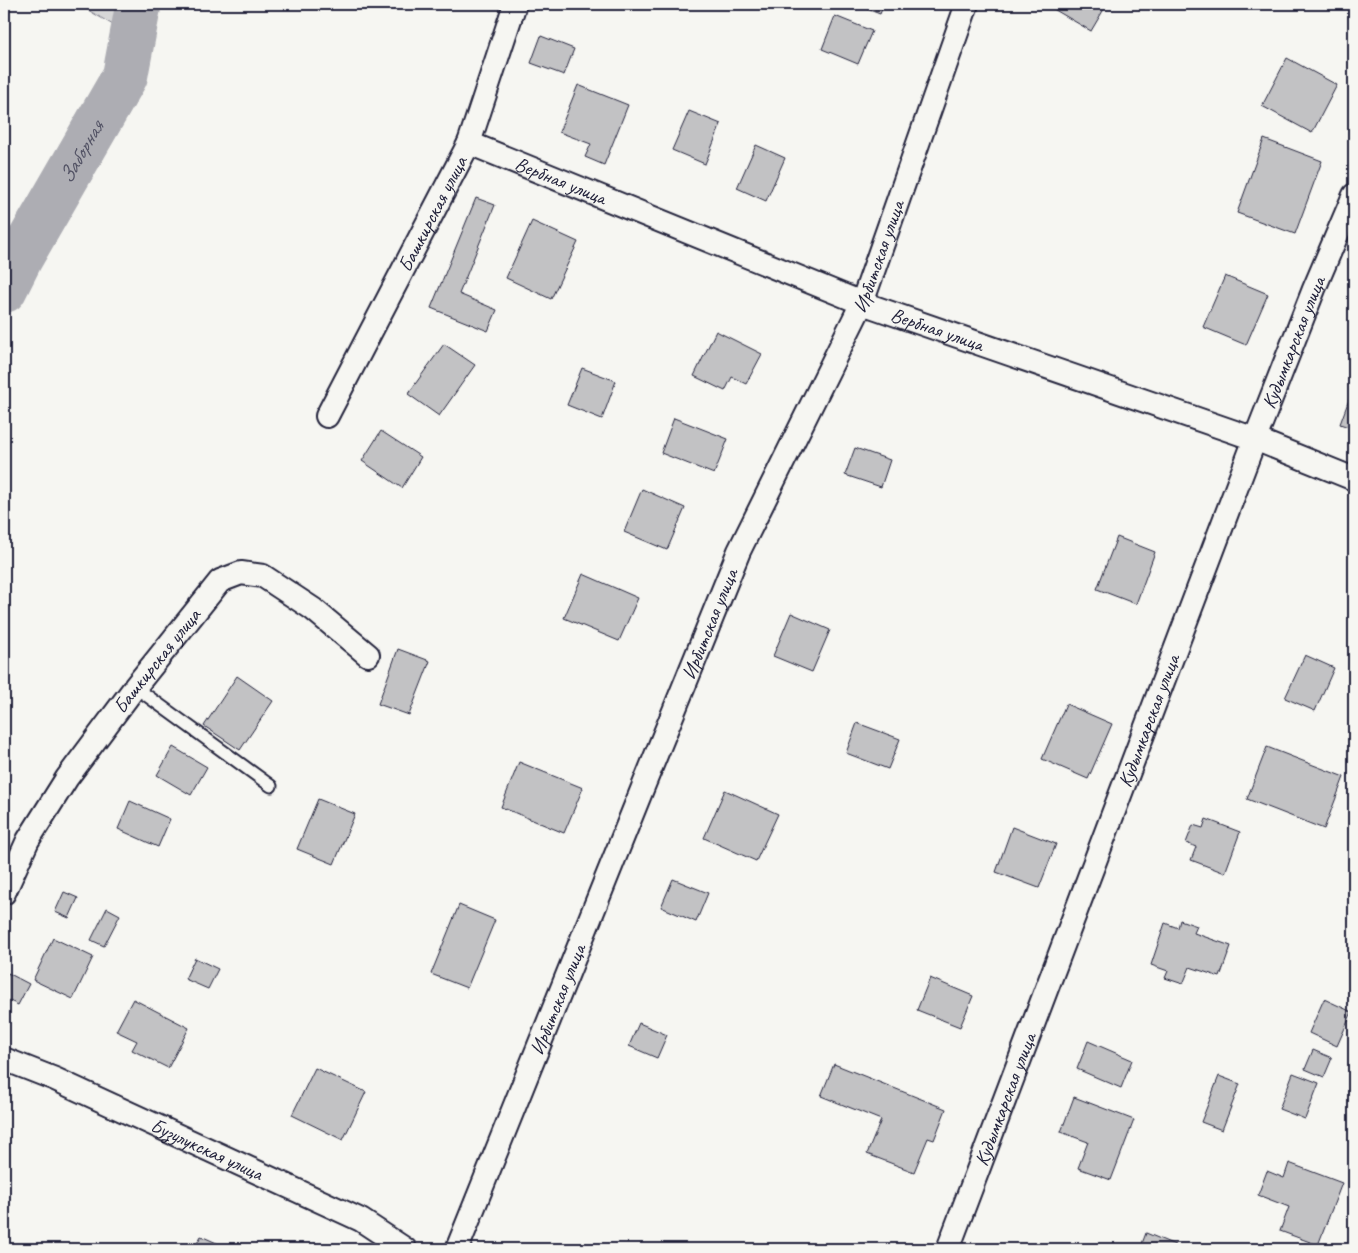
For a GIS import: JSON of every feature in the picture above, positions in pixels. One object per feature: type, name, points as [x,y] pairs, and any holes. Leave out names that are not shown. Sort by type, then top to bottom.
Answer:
[{"type":"street","name":"Башкирская улица","points":[[327,416],[468,143],[515,4]]},
{"type":"street","name":"Ирбитская улица","points":[[457,1249],[739,551],[862,303],[967,4]]},
{"type":"street","name":"Вербная улица","points":[[468,143],[862,303],[1255,439],[1354,479]]},
{"type":"street","name":"Кудымкарская улица","points":[[948,1249],[1255,439],[1314,288],[1354,195]]},
{"type":"street","name":"Башкирская улица","points":[[4,893],[28,840],[67,778],[135,687],[220,581],[241,574],[264,576],[313,609],[368,655]]},
{"type":"street","name":"Бузулукская улица","points":[[4,1059],[55,1079],[361,1220],[405,1249]]},
{"type":"lane","points":[[135,687],[271,786]]},
{"type":"shaded area","points":[[78,4],[127,4],[123,31]]},
{"type":"building","points":[[854,4],[884,4],[880,14]]},
{"type":"building","points":[[1045,4],[1107,4],[1091,31]]},
{"type":"building","points":[[835,16],[872,31],[858,64],[822,49]]},
{"type":"building","points":[[541,36],[574,49],[564,75],[531,63]]},
{"type":"building","points":[[1287,58],[1337,85],[1312,133],[1262,106]]},
{"type":"building","points":[[578,85],[628,105],[604,165],[585,157],[591,144],[559,132]]},
{"type":"building","points":[[689,111],[721,124],[705,164],[672,150]]},
{"type":"building","points":[[1264,139],[1322,161],[1295,234],[1237,213]]},
{"type":"building","points":[[756,145],[785,158],[766,201],[737,188]]},
{"type":"building","points":[[476,198],[495,205],[459,294],[497,310],[488,331],[431,308]]},
{"type":"building","points":[[532,221],[578,242],[551,299],[506,278]]},
{"type":"building","points":[[1225,276],[1268,294],[1246,345],[1203,327]]},
{"type":"building","points":[[716,331],[762,354],[746,384],[732,377],[725,391],[694,376]]},
{"type":"building","points":[[444,344],[475,365],[439,416],[408,394]]},
{"type":"building","points":[[582,368],[616,381],[602,419],[567,405]]},
{"type":"building","points":[[1354,386],[1354,429],[1340,424]]},
{"type":"building","points":[[674,418],[728,439],[714,474],[661,453]]},
{"type":"building","points":[[381,431],[421,457],[402,488],[362,461]]},
{"type":"building","points":[[855,448],[890,460],[881,487],[845,475]]},
{"type":"building","points":[[642,489],[685,508],[667,550],[624,532]]},
{"type":"building","points":[[1117,537],[1155,552],[1136,604],[1097,589]]},
{"type":"building","points":[[583,574],[638,598],[619,641],[564,618]]},
{"type":"building","points":[[791,613],[830,630],[812,672],[773,656]]},
{"type":"building","points":[[398,649],[430,661],[409,715],[378,704]]},
{"type":"building","points":[[1305,655],[1334,668],[1315,711],[1285,698]]},
{"type":"building","points":[[237,676],[273,701],[240,750],[204,726]]},
{"type":"building","points":[[1066,704],[1112,724],[1088,779],[1042,759]]},
{"type":"building","points":[[857,723],[900,739],[888,769],[846,753]]},
{"type":"building","points":[[173,747],[207,767],[191,795],[157,775]]},
{"type":"building","points":[[1267,747],[1344,777],[1324,829],[1247,799]]},
{"type":"building","points":[[519,762],[583,788],[564,833],[501,807]]},
{"type":"building","points":[[725,790],[778,814],[756,861],[704,838]]},
{"type":"building","points":[[318,799],[355,814],[334,864],[297,849]]},
{"type":"building","points":[[130,801],[170,819],[158,847],[118,829]]},
{"type":"building","points":[[1206,819],[1240,832],[1225,873],[1191,860],[1196,847],[1186,843],[1193,825],[1203,828]]},
{"type":"building","points":[[1012,827],[1056,844],[1039,888],[996,872]]},
{"type":"building","points":[[673,879],[708,893],[696,922],[661,907]]},
{"type":"building","points":[[64,892],[78,898],[69,918],[55,912]]},
{"type":"building","points":[[459,905],[495,920],[467,988],[431,974]]},
{"type":"building","points":[[107,908],[120,915],[104,946],[91,940]]},
{"type":"building","points":[[1180,920],[1197,926],[1194,933],[1231,946],[1220,977],[1190,967],[1183,984],[1165,978],[1168,971],[1151,965],[1165,923],[1178,928]]},
{"type":"building","points":[[53,938],[93,957],[73,999],[33,980]]},
{"type":"building","points":[[195,958],[218,969],[208,989],[185,979]]},
{"type":"building","points":[[8,973],[29,984],[18,1005],[4,998],[4,982]]},
{"type":"building","points":[[930,978],[973,996],[960,1027],[917,1010]]},
{"type":"building","points":[[133,999],[189,1028],[168,1068],[132,1050],[137,1041],[116,1031]]},
{"type":"building","points":[[1324,999],[1352,1012],[1337,1046],[1309,1033]]},
{"type":"building","points":[[639,1023],[667,1035],[657,1058],[629,1046]]},
{"type":"building","points":[[1088,1041],[1132,1060],[1121,1088],[1077,1069]]},
{"type":"building","points":[[1313,1050],[1332,1058],[1324,1077],[1305,1069]]},
{"type":"building","points":[[834,1064],[946,1109],[934,1140],[928,1138],[914,1172],[867,1154],[881,1120],[821,1096]]},
{"type":"building","points":[[315,1068],[366,1092],[343,1140],[292,1115]]},
{"type":"building","points":[[1293,1073],[1319,1083],[1305,1119],[1279,1109]]},
{"type":"building","points":[[1219,1076],[1240,1084],[1222,1130],[1201,1122]]},
{"type":"building","points":[[1074,1097],[1134,1120],[1111,1180],[1078,1168],[1088,1142],[1061,1132]]},
{"type":"building","points":[[1289,1163],[1342,1183],[1318,1245],[1280,1231],[1289,1207],[1258,1195],[1267,1171],[1284,1178]]},
{"type":"building","points":[[1146,1233],[1175,1245],[1173,1249],[1140,1249]]},
{"type":"building","points":[[201,1236],[230,1249],[194,1249]]},
{"type":"waterway","name":"Заборная","points":[[4,290],[20,258],[125,76],[138,7]]}]
